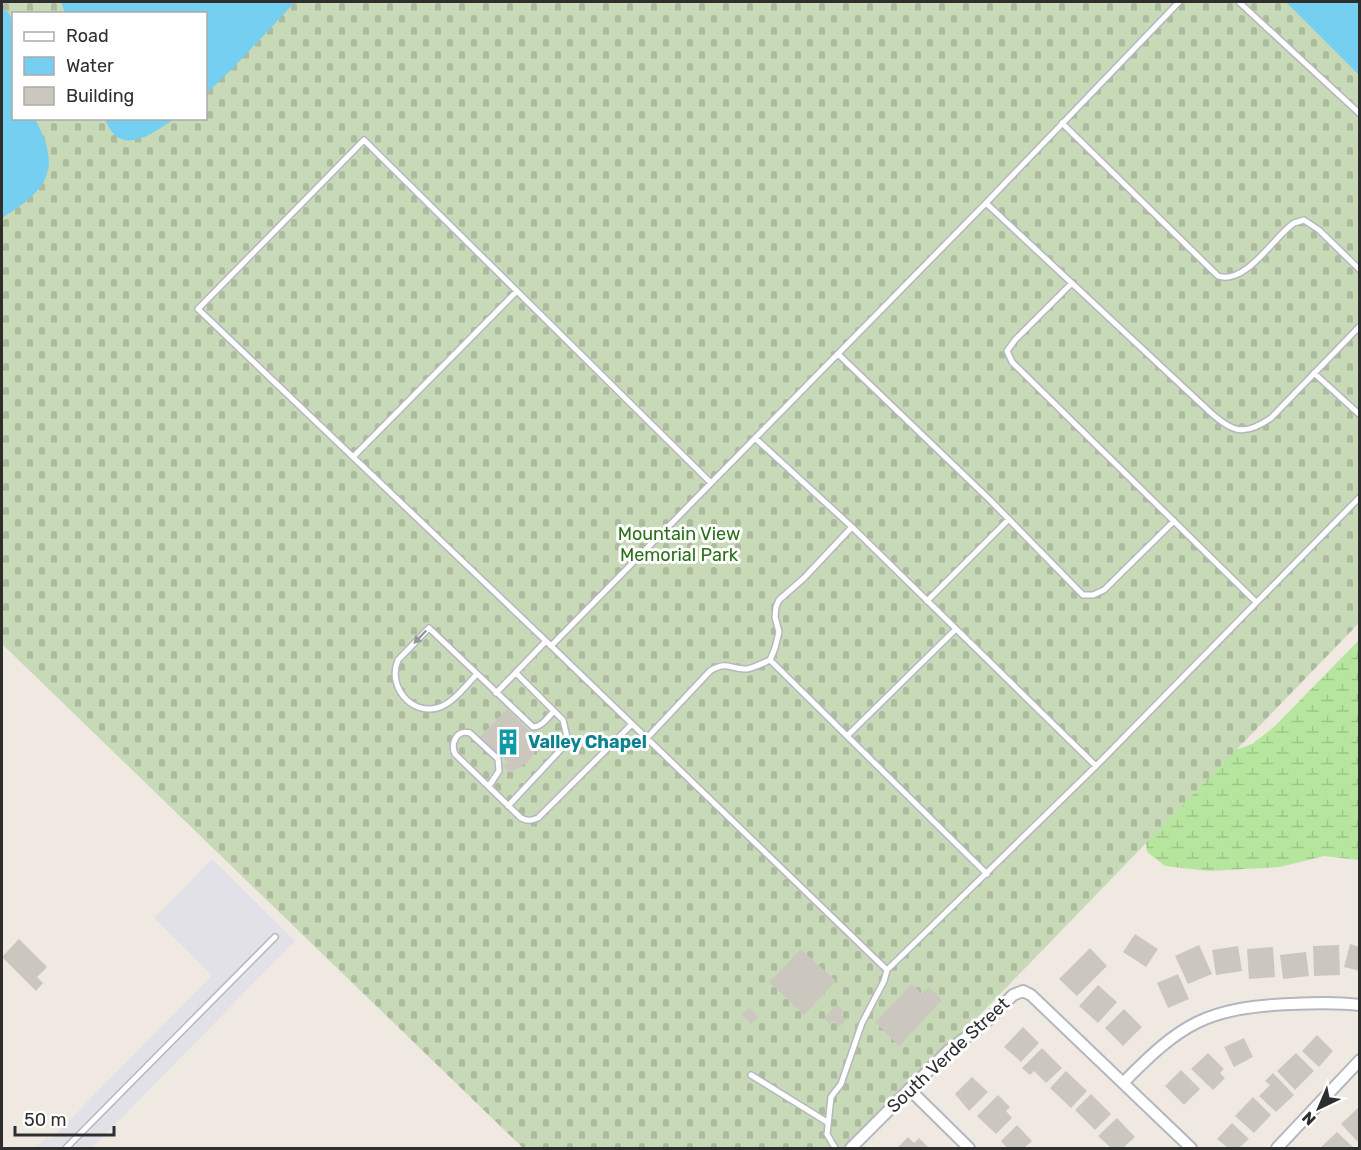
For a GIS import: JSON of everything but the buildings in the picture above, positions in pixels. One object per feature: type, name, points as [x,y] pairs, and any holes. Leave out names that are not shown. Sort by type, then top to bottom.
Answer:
[{"type":"street","name":"South Verde Street","points":[[851,1149],[949,1050],[999,1011],[1013,995],[1023,991],[1031,995],[1124,1082]]},
{"type":"street","points":[[1191,1149],[1124,1082],[1155,1050],[1194,1023],[1236,1009],[1336,1002],[1359,1005]]},
{"type":"street","points":[[1277,1149],[1359,1060]]},
{"type":"street","points":[[909,1089],[969,1149]]},
{"type":"lane","points":[[551,646],[986,203],[1179,2]]},
{"type":"lane","points":[[1239,2],[1359,114]]},
{"type":"lane","points":[[1062,123],[1218,276],[1229,278],[1242,272],[1289,227],[1304,220],[1319,230],[1359,270]]},
{"type":"lane","points":[[711,483],[364,140],[198,309],[888,970]]},
{"type":"lane","points":[[986,203],[1210,412],[1229,427],[1245,430],[1271,418],[1359,326]]},
{"type":"lane","points":[[1072,283],[1015,340],[1007,351],[1012,362],[1256,602]]},
{"type":"lane","points":[[353,457],[517,291]]},
{"type":"lane","points":[[838,354],[1009,519],[1083,595],[1093,595],[1104,590],[1174,521]]},
{"type":"lane","points":[[1314,373],[1359,415]]},
{"type":"lane","points":[[755,438],[852,527],[1096,766]]},
{"type":"lane","points":[[835,1149],[827,1134],[831,1097],[841,1084],[862,1023],[888,970],[1096,766],[1359,497]]},
{"type":"lane","points":[[927,601],[1009,519]]},
{"type":"lane","points":[[770,660],[779,632],[775,617],[779,600],[804,578],[852,527]]},
{"type":"lane","points":[[477,674],[446,704],[430,709],[406,700],[394,680],[398,660],[429,627],[533,727],[542,724],[554,711]]},
{"type":"lane","points":[[848,735],[956,629]]},
{"type":"lane","points":[[496,693],[546,640]]},
{"type":"lane","points":[[770,660],[987,874]]},
{"type":"lane","points":[[647,738],[710,671],[727,664],[747,669],[770,660]]},
{"type":"lane","points":[[508,806],[565,745],[567,737],[563,720],[516,673]]},
{"type":"lane","points":[[489,786],[499,771],[498,759],[470,733],[464,731],[459,733],[453,742],[452,748],[455,754],[520,818],[527,820],[538,818],[632,724]]},
{"type":"lane","points":[[66,1149],[276,937]]},
{"type":"lane","points":[[751,1075],[827,1122]]},
{"type":"shaded area","points":[[212,859],[295,941],[92,1148],[35,1148],[47,1137],[50,1140],[212,975],[154,918]]},
{"type":"green space","name":"Mountain View Memorial Park","points":[[2,2],[1359,2],[1359,623],[851,1148],[523,1148],[2,644]]},
{"type":"green space","points":[[1359,640],[1359,860],[1324,856],[1280,867],[1208,871],[1165,866],[1147,852],[1143,818],[1210,759],[1252,744],[1274,727]]},
{"type":"water","points":[[61,2],[295,2],[207,93],[207,12],[65,12]]},
{"type":"water","points":[[1286,2],[1359,2],[1359,75]]},
{"type":"water","points":[[2,9],[8,12],[12,19],[12,120],[35,120],[48,152],[49,165],[40,188],[2,218]]},
{"type":"water","points":[[106,120],[172,120],[136,140],[118,138],[111,131]]},
{"type":"place","name":"Valley Chapel","points":[[508,742]]}]
